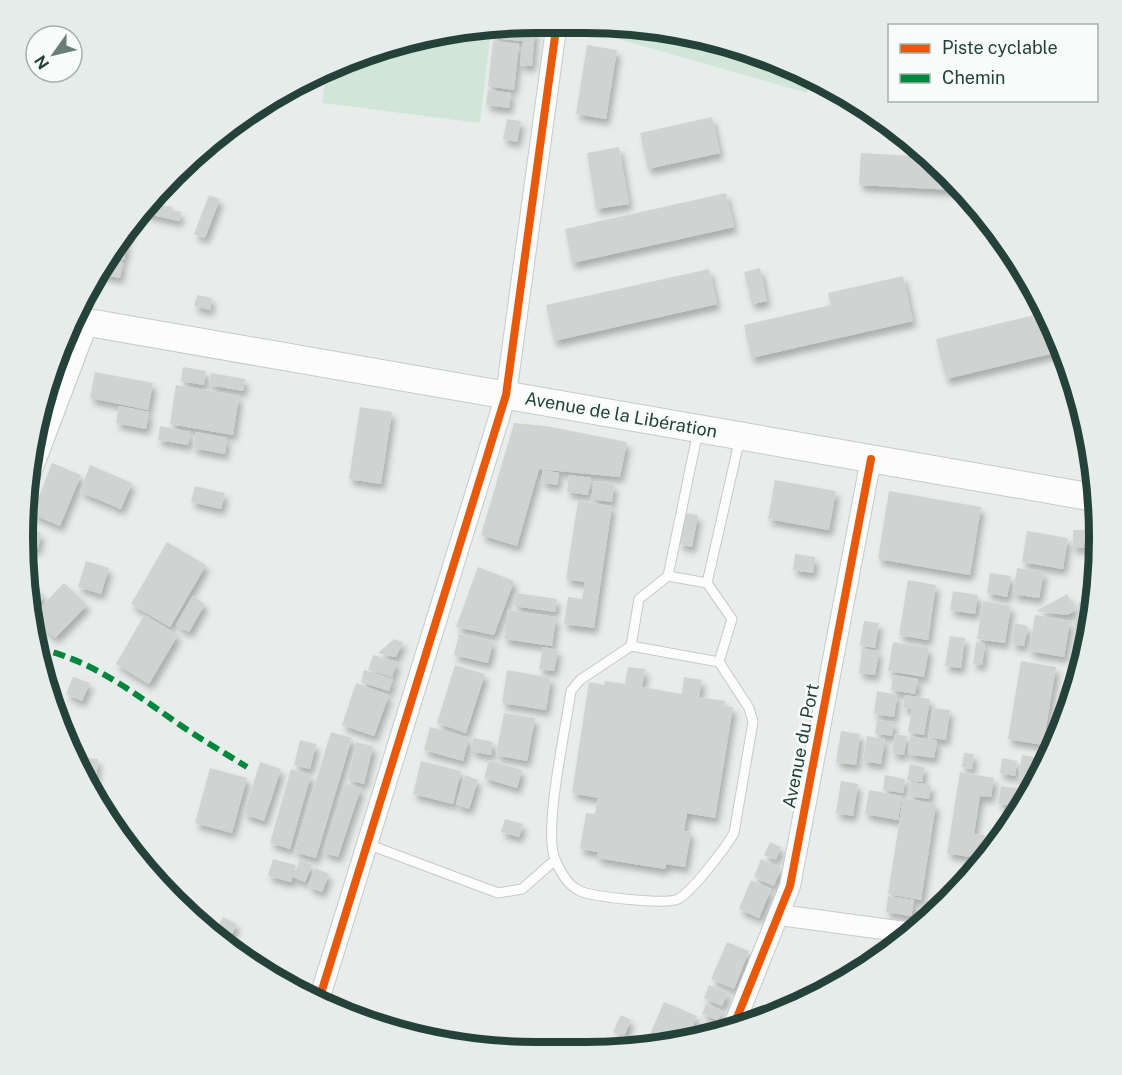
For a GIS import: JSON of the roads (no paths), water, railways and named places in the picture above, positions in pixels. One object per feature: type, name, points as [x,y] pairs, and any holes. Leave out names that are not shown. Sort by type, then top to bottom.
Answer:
[{"type":"main road","name":"Avenue de la Libération","points":[[82,321],[1087,496]]},
{"type":"street","points":[[321,993],[506,395],[555,33]]},
{"type":"street","points":[[46,427],[79,326]]},
{"type":"street","name":"Avenue du Port","points":[[737,1018],[790,886],[871,459]]},
{"type":"street","points":[[780,915],[900,931]]},
{"type":"lane","points":[[631,646],[639,599],[668,576],[698,428]]},
{"type":"lane","points":[[707,584],[740,436]]},
{"type":"lane","points":[[668,576],[707,584],[732,619],[719,662]]},
{"type":"lane","points":[[631,646],[719,662],[749,708],[753,722],[734,833],[726,847],[681,898],[669,903],[627,897],[603,897],[578,890],[565,878],[555,860],[550,829],[571,691],[580,680],[631,646]]},
{"type":"lane","points":[[367,844],[498,893],[522,889],[555,860]]}]
